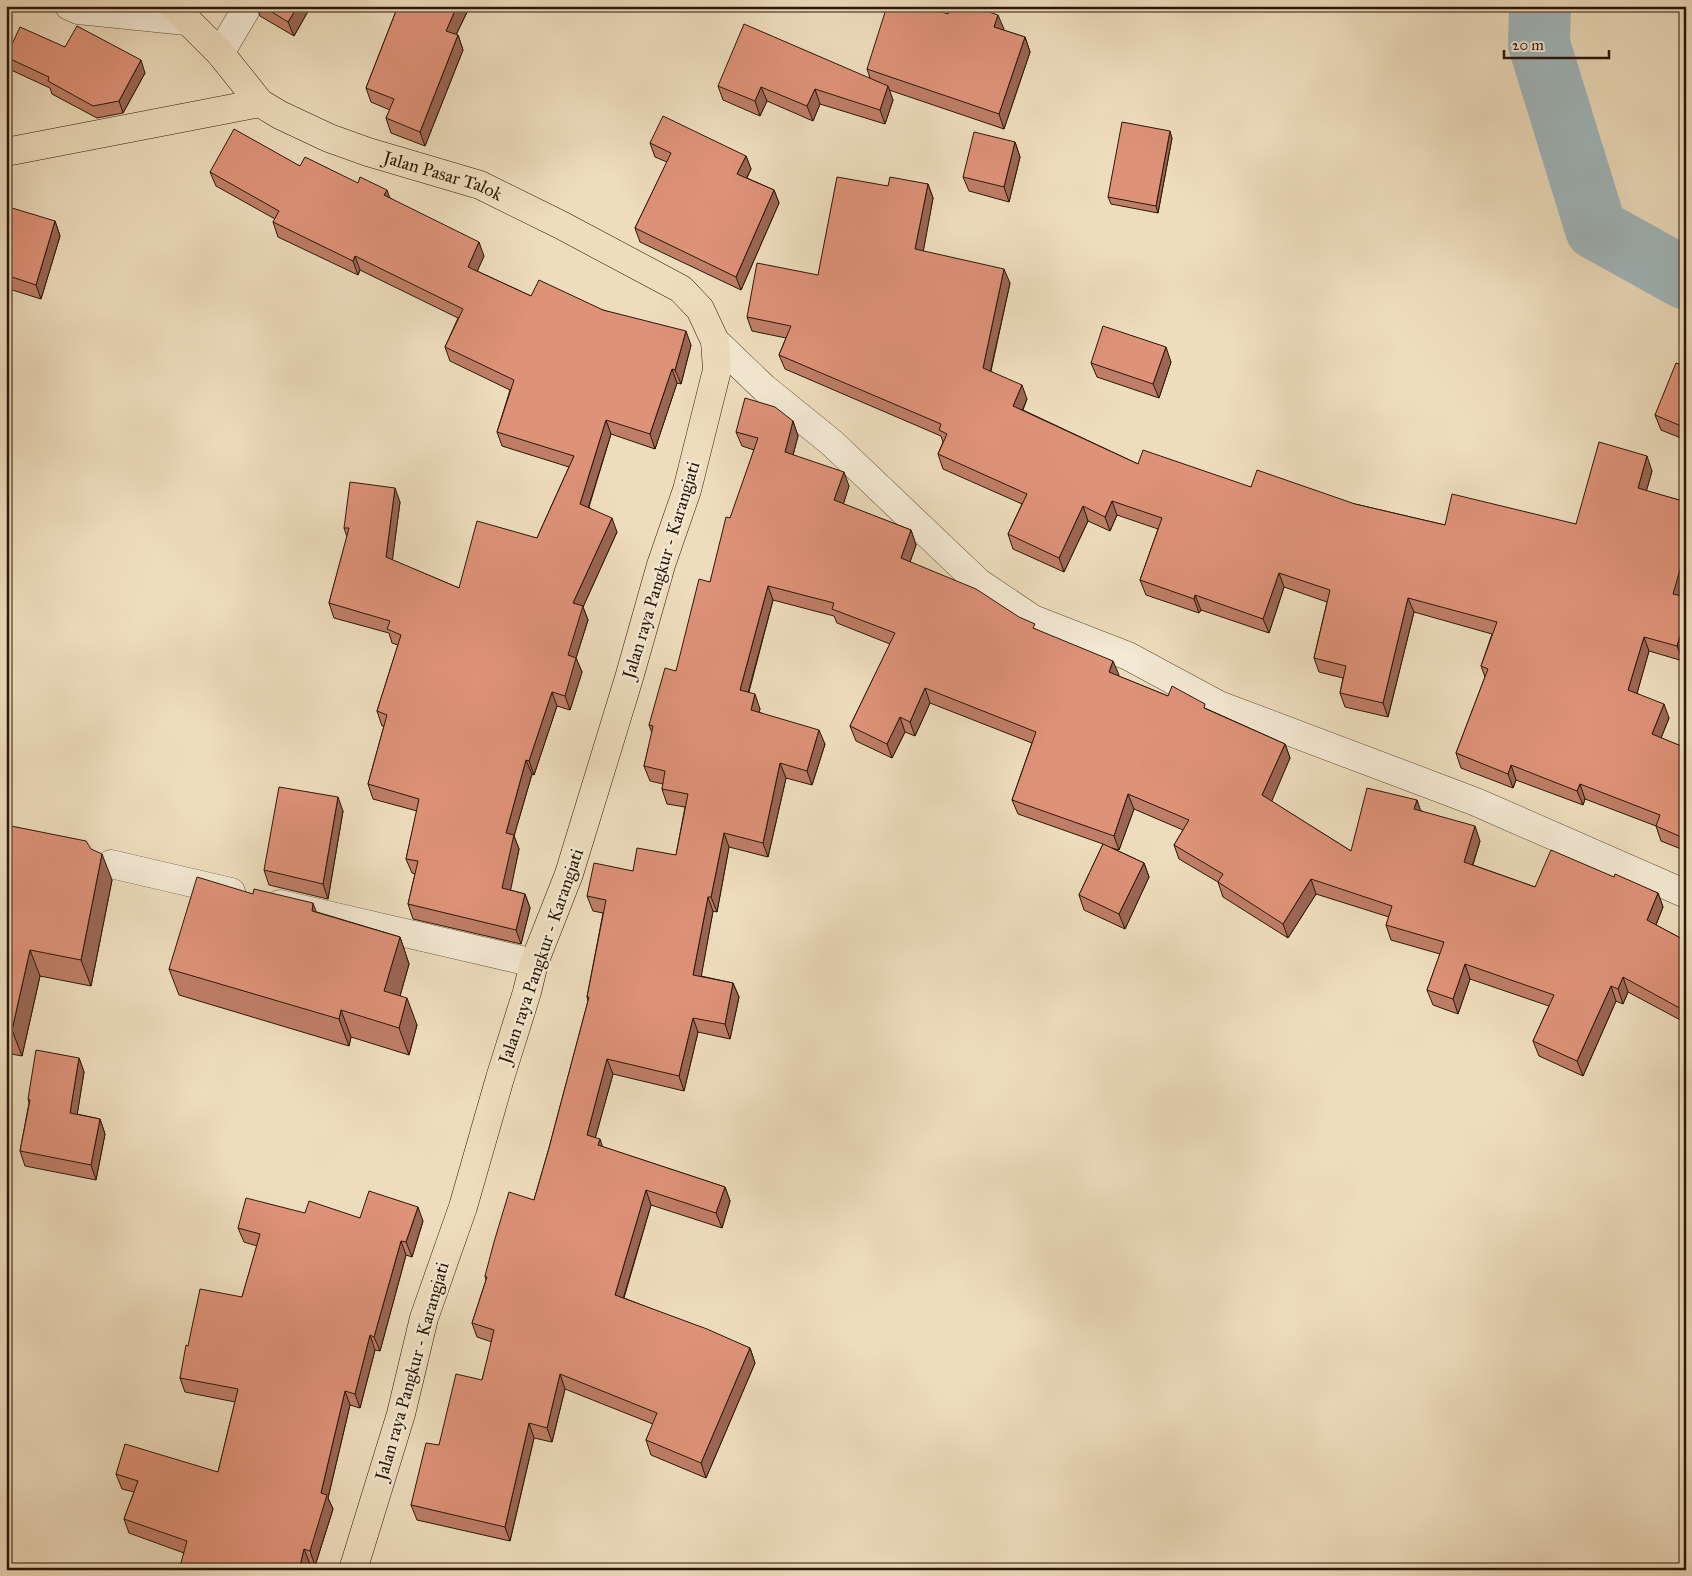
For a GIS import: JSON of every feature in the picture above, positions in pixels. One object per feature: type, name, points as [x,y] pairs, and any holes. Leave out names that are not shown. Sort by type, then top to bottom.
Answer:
[{"type":"main road","name":"Jalan Pasar Talok","points":[[179,13],[220,53],[260,103],[280,115],[329,138],[368,152],[480,185],[561,226],[680,289],[700,309],[716,341]]},
{"type":"main road","points":[[6,152],[260,103]]},
{"type":"main road","name":"Jalan raya Pangkur - Karangjati","points":[[353,1570],[401,1414],[424,1318],[463,1207],[534,963],[569,874],[629,678],[661,565],[687,490],[717,370],[716,341]]},
{"type":"street","points":[[70,6],[78,10],[179,13]]},
{"type":"street","points":[[220,53],[248,6]]},
{"type":"street","points":[[716,341],[764,388],[832,443],[978,582],[1033,619],[1128,656],[1219,705],[1476,802],[1686,894]]},
{"type":"street","points":[[111,864],[534,963]]},
{"type":"building","points":[[262,6],[298,6],[288,22]]},
{"type":"building","points":[[398,6],[457,6],[446,31],[458,35],[420,132],[386,118],[394,99],[366,88]]},
{"type":"building","points":[[887,6],[924,6],[948,14],[951,6],[972,6],[998,15],[994,27],[1025,37],[999,114],[867,69]]},
{"type":"building","points":[[744,24],[888,86],[880,110],[815,89],[807,106],[761,87],[755,101],[718,86]]},
{"type":"building","points":[[77,26],[141,60],[119,101],[93,106],[48,81],[49,77],[6,57],[20,27],[65,47]]},
{"type":"building","points":[[663,116],[746,156],[737,174],[774,190],[736,277],[635,228],[671,153],[650,143]]},
{"type":"building","points":[[1122,122],[1170,131],[1156,206],[1108,197]]},
{"type":"building","points":[[234,129],[300,166],[305,157],[358,183],[360,177],[387,190],[384,195],[479,242],[468,267],[531,296],[539,280],[603,310],[686,331],[675,370],[672,369],[650,434],[606,420],[580,504],[612,518],[573,603],[583,606],[568,655],[576,658],[565,696],[552,692],[529,761],[526,760],[506,833],[514,835],[502,888],[525,894],[516,930],[408,904],[418,861],[406,859],[419,799],[368,784],[387,715],[377,711],[401,635],[387,629],[390,621],[329,603],[349,528],[344,528],[350,482],[395,488],[386,557],[459,588],[477,521],[537,538],[574,456],[497,432],[514,380],[445,347],[463,309],[355,256],[353,261],[273,222],[279,211],[210,172]]},
{"type":"building","points":[[974,132],[1015,142],[1004,187],[963,177]]},
{"type":"building","points":[[837,177],[888,186],[890,177],[928,184],[915,249],[1004,269],[983,368],[1022,385],[1013,406],[1138,464],[1143,450],[1251,487],[1257,470],[1355,504],[1445,525],[1452,494],[1576,524],[1599,442],[1647,456],[1638,488],[1686,502],[1686,525],[1680,546],[1686,549],[1673,594],[1686,597],[1686,617],[1677,646],[1644,637],[1628,690],[1664,704],[1652,734],[1686,748],[1686,839],[1656,826],[1660,815],[1580,784],[1577,791],[1511,765],[1508,774],[1456,753],[1488,669],[1481,666],[1497,622],[1408,598],[1383,703],[1340,693],[1346,666],[1314,658],[1330,590],[1279,573],[1263,619],[1195,595],[1194,599],[1140,580],[1162,518],[1112,501],[1105,517],[1083,506],[1059,558],[1008,534],[1027,494],[938,454],[947,434],[939,430],[941,424],[779,355],[791,326],[747,317],[757,263],[818,275]]},
{"type":"building","points":[[12,208],[55,221],[36,285],[6,275],[6,225]]},
{"type":"building","points":[[1103,326],[1166,347],[1153,384],[1091,363]]},
{"type":"building","points":[[1676,363],[1686,366],[1686,428],[1655,415]]},
{"type":"building","points":[[745,398],[775,407],[793,421],[785,452],[844,472],[834,500],[911,530],[901,558],[976,589],[1019,617],[1035,624],[1033,628],[1113,661],[1109,672],[1168,696],[1172,686],[1205,704],[1204,708],[1285,744],[1262,795],[1351,851],[1367,788],[1417,800],[1414,809],[1475,826],[1464,862],[1535,887],[1551,850],[1614,877],[1615,874],[1658,893],[1647,920],[1686,941],[1686,1009],[1685,1011],[1623,977],[1618,989],[1611,986],[1577,1061],[1533,1041],[1554,995],[1465,964],[1453,999],[1427,990],[1444,942],[1386,925],[1392,906],[1311,879],[1283,924],[1218,882],[1223,874],[1174,845],[1189,820],[1128,794],[1114,836],[1012,800],[1036,732],[925,688],[910,722],[900,717],[887,744],[850,726],[895,633],[832,609],[834,603],[768,586],[740,690],[755,694],[751,710],[819,730],[807,771],[780,763],[763,843],[724,833],[711,897],[708,897],[693,975],[733,983],[725,1024],[693,1018],[679,1076],[607,1059],[587,1135],[600,1139],[598,1145],[725,1187],[716,1213],[646,1190],[615,1295],[707,1329],[750,1348],[701,1463],[646,1440],[657,1413],[560,1374],[547,1428],[529,1423],[505,1527],[411,1505],[426,1443],[439,1445],[456,1374],[482,1380],[494,1330],[472,1323],[487,1277],[485,1276],[509,1192],[534,1200],[549,1148],[589,997],[587,997],[606,900],[587,896],[594,863],[633,871],[637,848],[676,855],[688,794],[662,789],[665,771],[644,766],[653,726],[649,725],[665,668],[676,671],[699,579],[710,582],[726,517],[730,518],[758,438],[736,432]]},
{"type":"building","points":[[279,787],[338,797],[323,884],[264,870]]},
{"type":"building","points":[[6,825],[86,841],[91,849],[102,854],[81,960],[30,950],[12,1030],[6,1029]]},
{"type":"building","points":[[1103,844],[1144,863],[1119,914],[1079,895]]},
{"type":"building","points":[[197,877],[253,894],[254,889],[313,903],[312,911],[400,937],[384,991],[407,998],[399,1028],[341,1010],[339,1019],[169,969]]},
{"type":"building","points":[[36,1050],[79,1058],[70,1113],[100,1119],[91,1165],[20,1151],[30,1100],[28,1099]]},
{"type":"building","points":[[369,1191],[418,1207],[406,1242],[401,1241],[374,1337],[370,1335],[355,1394],[345,1391],[321,1493],[327,1495],[310,1551],[304,1549],[299,1570],[179,1570],[187,1541],[124,1519],[138,1481],[116,1474],[125,1444],[218,1472],[238,1389],[180,1378],[200,1289],[242,1297],[260,1234],[238,1228],[246,1198],[305,1213],[309,1201],[360,1218]]},
{"type":"waterway","points":[[1540,6],[1539,44],[1596,229],[1686,279]]}]
